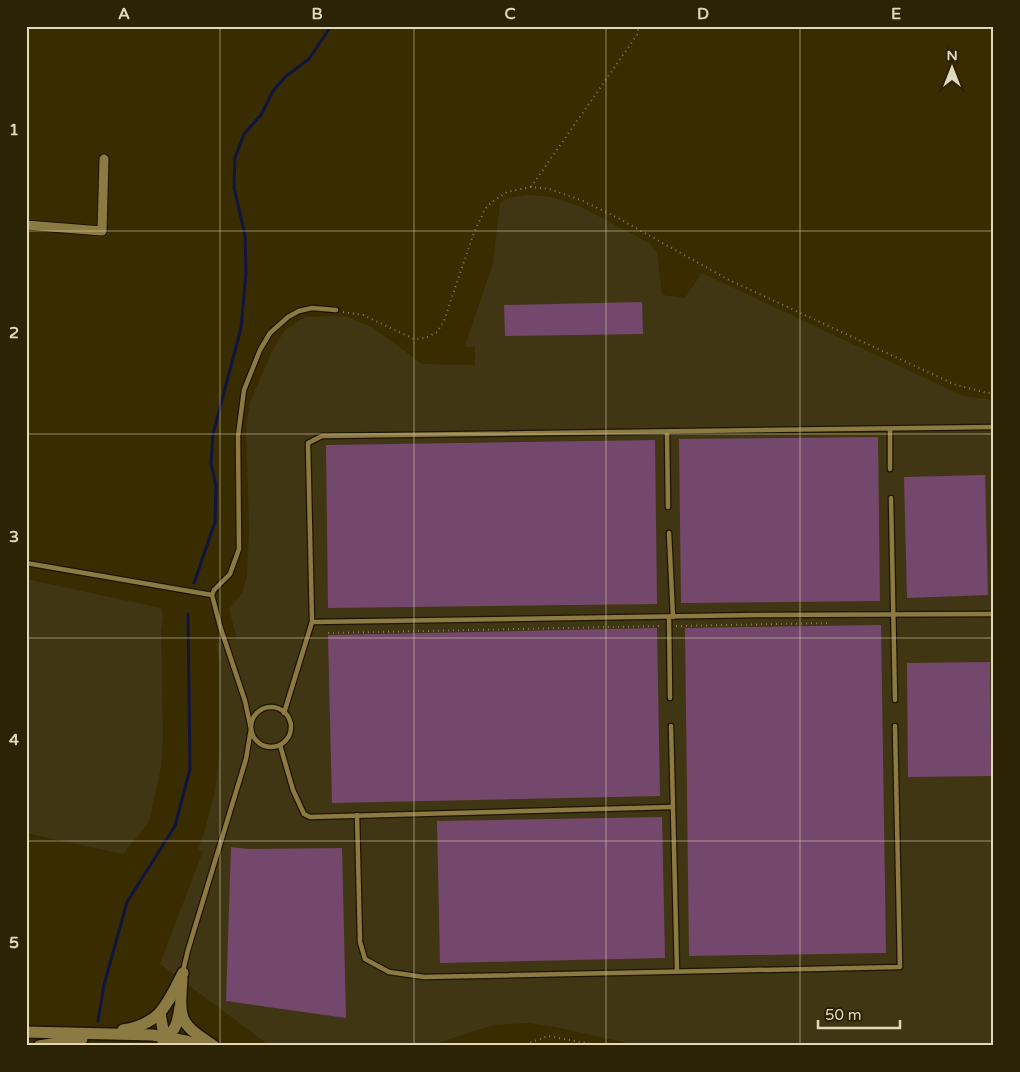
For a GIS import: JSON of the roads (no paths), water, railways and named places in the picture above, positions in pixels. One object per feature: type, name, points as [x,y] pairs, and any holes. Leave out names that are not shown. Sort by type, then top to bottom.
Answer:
[{"type":"street","points":[[26,225],[102,231],[104,159]]},
{"type":"street","points":[[39,1046],[86,1039],[149,1042],[166,1038],[178,1023],[183,973]]},
{"type":"street","points":[[99,1034],[134,1028],[148,1023],[160,1013],[183,973]]},
{"type":"street","points":[[180,1007],[184,1023],[194,1033],[214,1046]]},
{"type":"street","points":[[160,1013],[166,1038],[170,1042],[185,1046]]},
{"type":"street","points":[[26,1032],[153,1035],[186,1041],[199,1046]]},
{"type":"street","points":[[26,1045],[50,1046]]},
{"type":"lane","points":[[183,973],[188,950],[246,759],[251,729],[254,717],[264,709],[276,708],[284,713],[290,722],[291,728],[286,740],[280,745],[268,747],[262,745],[253,736],[251,729],[245,701],[220,626],[212,595],[214,590],[230,574],[238,549],[238,436],[244,390],[260,350],[270,333],[288,317],[312,308],[336,310]]},
{"type":"lane","points":[[284,713],[312,622],[308,443],[322,436],[994,427]]},
{"type":"lane","points":[[890,429],[890,469]]},
{"type":"lane","points":[[667,432],[668,507]]},
{"type":"lane","points":[[891,498],[895,700]]},
{"type":"lane","points":[[669,533],[670,698]]},
{"type":"lane","points":[[26,563],[212,595]]},
{"type":"lane","points":[[312,622],[994,614]]},
{"type":"lane","points":[[671,726],[677,971]]},
{"type":"lane","points":[[357,815],[360,942],[365,960],[389,972],[424,977],[900,967],[895,726]]},
{"type":"lane","points":[[280,745],[293,790],[304,814],[310,817],[672,806]]},
{"type":"waterway","points":[[194,583],[215,522],[216,485],[211,464],[213,434],[241,328],[246,273],[245,235],[234,187],[235,158],[244,134],[261,115],[273,91],[285,77],[309,59],[331,26]]},
{"type":"waterway","points":[[98,1021],[104,985],[127,902],[175,826],[190,769],[188,614]]}]
